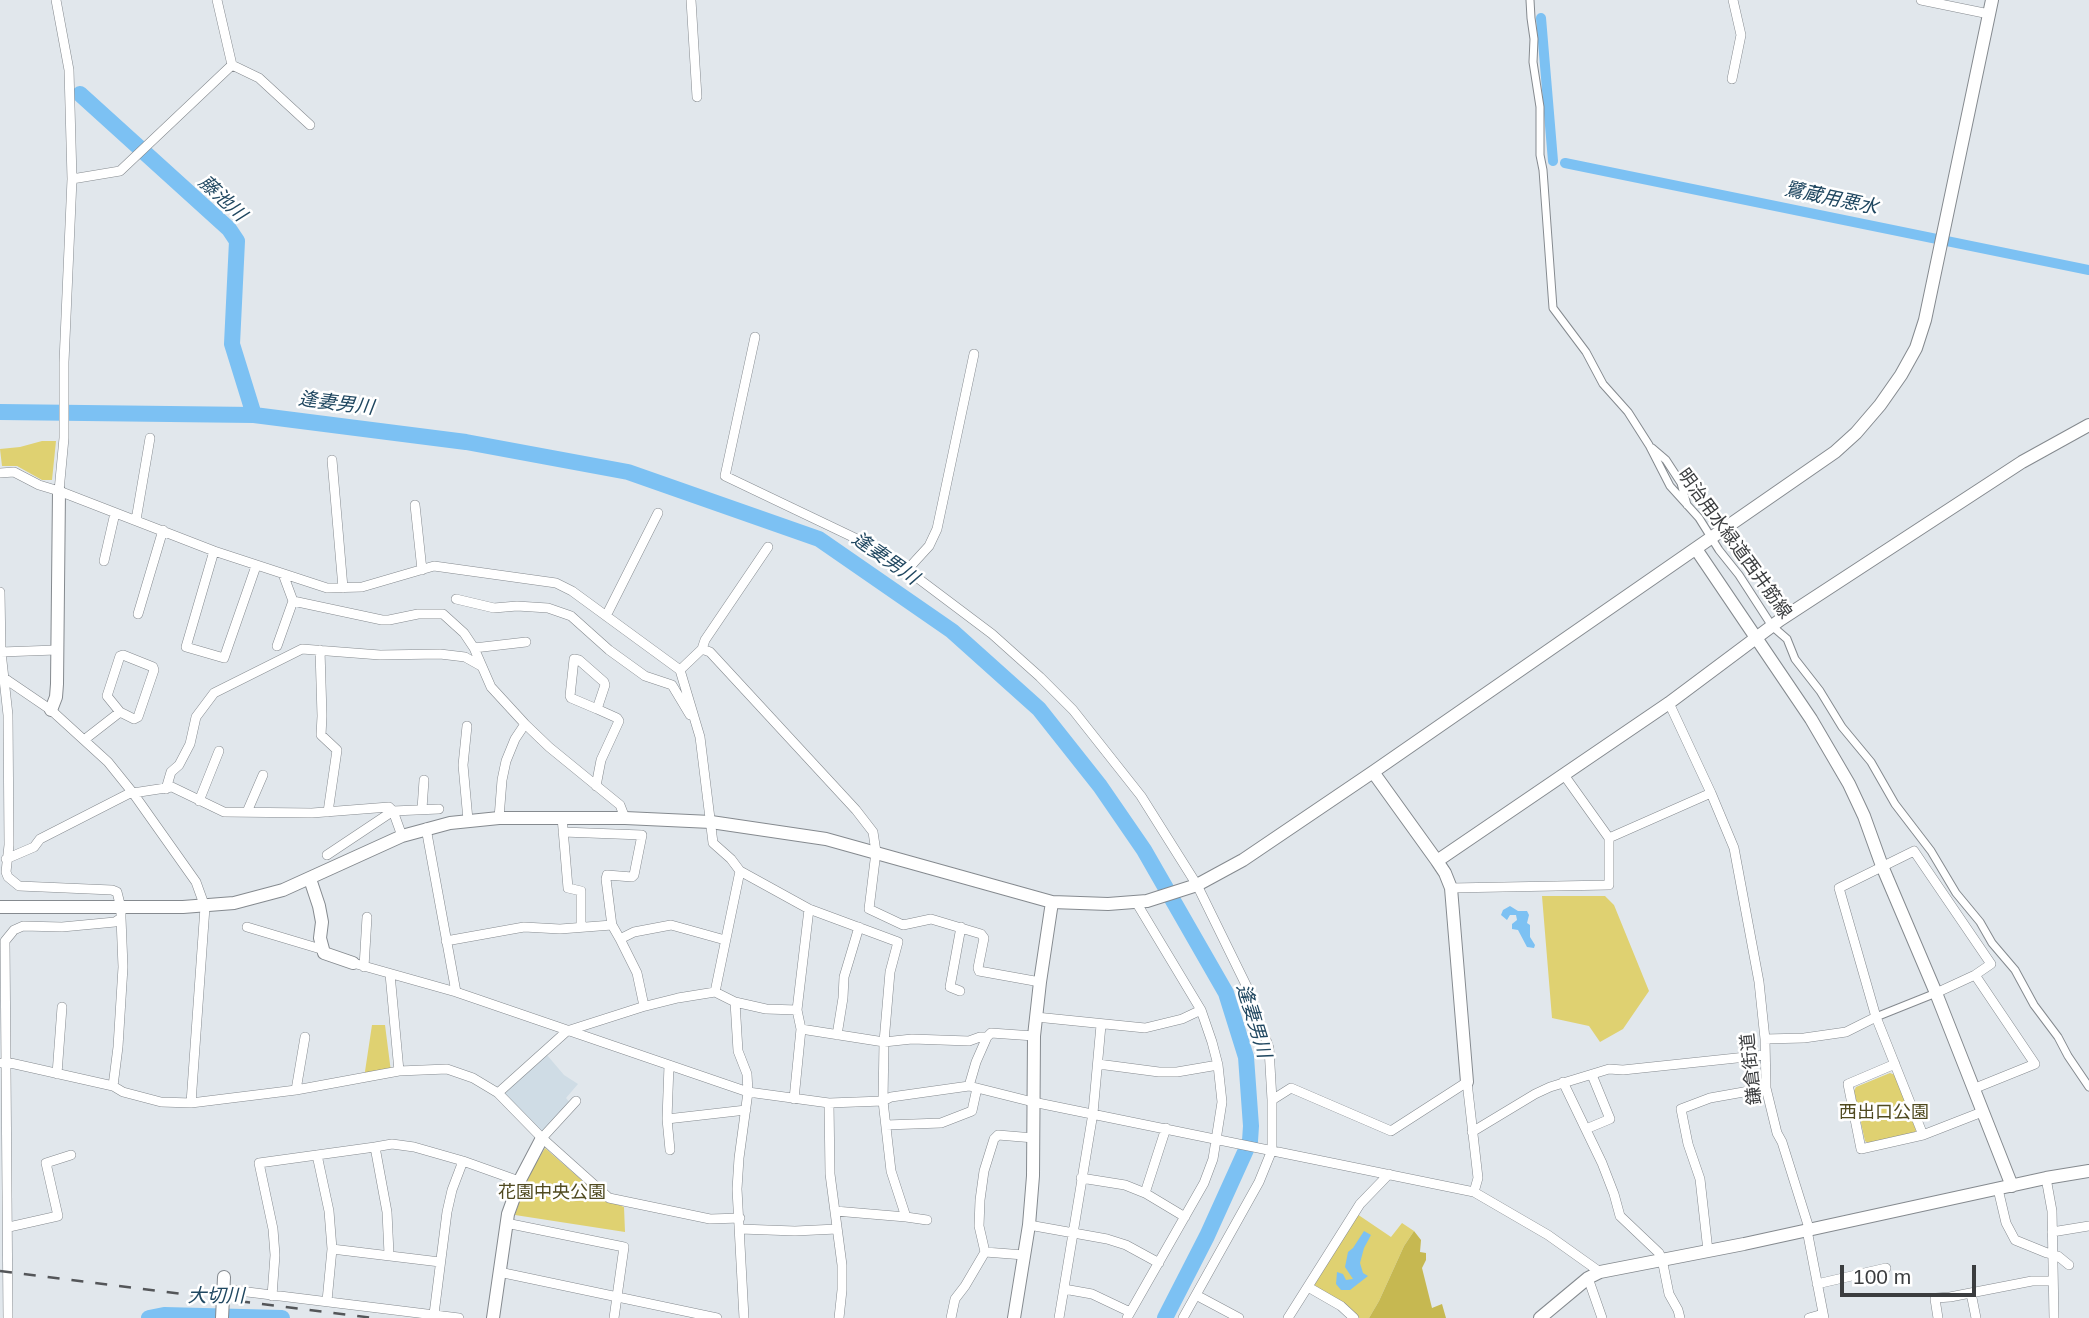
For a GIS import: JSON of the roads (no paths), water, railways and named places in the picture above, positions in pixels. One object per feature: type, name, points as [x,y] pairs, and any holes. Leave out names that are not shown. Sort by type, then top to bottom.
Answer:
[{"type":"street","points":[[51,710],[57,684],[59,491],[64,438],[72,179],[69,70],[56,0]]},
{"type":"street","points":[[217,0],[233,65],[259,78],[310,125]]},
{"type":"street","points":[[691,0],[697,97]]},
{"type":"street","name":"明治用水緑道西井筋線","points":[[1530,0],[1553,308],[1586,352],[1603,384],[1628,412],[1670,486],[1699,518],[1772,626],[1787,639],[1795,659],[1820,691],[1842,727],[1871,762],[1895,804],[1931,851],[1956,893],[2015,970],[2034,1005],[2058,1037],[2089,1087]]},
{"type":"street","points":[[1732,79],[1741,35],[1733,0]]},
{"type":"street","points":[[1921,0],[1989,14]]},
{"type":"street","points":[[0,907],[72,906],[121,913],[234,904],[266,896],[310,879],[402,836],[426,828],[468,820],[499,818],[625,818],[711,822],[826,839],[1052,902],[1108,904],[1141,901],[1192,887],[1243,860],[1373,772],[1835,452],[1856,433],[1880,405],[1916,348],[1925,320],[1992,0]]},
{"type":"street","points":[[72,179],[120,172],[233,65]]},
{"type":"street","points":[[755,337],[725,476],[857,539],[907,570],[992,634],[1041,677],[1073,710],[1141,796],[1254,1005],[1269,1048],[1272,1100],[1269,1150],[1259,1182],[1183,1318]]},
{"type":"street","points":[[907,570],[929,546],[937,529],[974,354]]},
{"type":"street","points":[[1437,861],[1669,703],[1772,626],[2012,468],[2089,425]]},
{"type":"street","points":[[136,520],[150,438]]},
{"type":"street","points":[[332,460],[343,588]]},
{"type":"street","points":[[0,473],[15,472],[39,485],[214,551],[327,587],[362,586],[434,566],[556,583],[572,591],[680,670],[700,737],[713,843],[740,871],[809,909],[898,942]]},
{"type":"street","points":[[415,505],[422,570]]},
{"type":"street","points":[[104,561],[116,513]]},
{"type":"street","points":[[606,616],[658,513]]},
{"type":"street","points":[[138,614],[163,530]]},
{"type":"street","points":[[680,670],[702,649],[705,640],[768,547]]},
{"type":"street","points":[[1696,549],[1830,749],[1864,816],[2012,1186]]},
{"type":"street","points":[[214,551],[186,647],[224,658],[256,566]]},
{"type":"street","points":[[277,646],[293,601],[284,574]]},
{"type":"street","points":[[0,592],[1,676],[8,715],[9,845],[6,872],[16,884],[117,892],[121,913],[123,967],[113,1086]]},
{"type":"street","points":[[456,599],[494,608],[548,608],[571,616],[645,676],[672,685],[697,725]]},
{"type":"street","points":[[293,601],[382,620],[418,614],[443,614],[464,633],[474,648],[491,687],[525,724],[620,805],[625,818]]},
{"type":"street","points":[[474,648],[526,642]]},
{"type":"street","points":[[166,789],[171,772],[179,765],[190,744],[196,717],[214,693],[302,649],[380,655],[440,654],[465,657],[482,667]]},
{"type":"street","points":[[702,649],[710,653],[856,810],[873,832],[876,852],[869,909],[903,925],[931,919],[984,935],[979,971],[1040,982]]},
{"type":"street","points":[[1,652],[56,650]]},
{"type":"street","points":[[320,650],[323,716],[321,735],[337,750],[328,812]]},
{"type":"street","points":[[120,656],[123,656],[154,670],[138,717],[134,719],[120,712],[107,696],[120,656]]},
{"type":"street","points":[[596,786],[601,760],[619,720],[570,696],[574,659],[579,660],[604,682],[597,709]]},
{"type":"street","points":[[1,676],[51,710],[108,762],[133,792],[197,882],[205,906],[191,1103]]},
{"type":"street","name":"鎌倉街道","points":[[1669,703],[1711,793],[1735,855],[1759,982],[1765,1039],[1766,1088],[1777,1133],[1808,1225],[1824,1316]]},
{"type":"street","points":[[84,740],[120,712]]},
{"type":"street","points":[[499,818],[506,761],[525,724]]},
{"type":"street","points":[[467,726],[463,765],[468,820]]},
{"type":"street","points":[[199,801],[219,751]]},
{"type":"street","points":[[1373,772],[1437,861],[1451,888],[1478,1178],[1474,1192]]},
{"type":"street","points":[[247,812],[263,775]]},
{"type":"street","points":[[1451,888],[1609,886],[1609,838],[1564,775]]},
{"type":"street","points":[[422,809],[424,780]]},
{"type":"street","points":[[6,859],[34,847],[40,839],[133,792],[172,787],[219,811],[328,812],[389,807],[402,836]]},
{"type":"street","points":[[1609,838],[1711,793]]},
{"type":"street","points":[[327,856],[393,811],[439,808]]},
{"type":"street","points":[[562,817],[568,888],[581,891],[581,926]]},
{"type":"street","points":[[426,828],[456,992]]},
{"type":"street","points":[[563,832],[642,835],[634,875],[607,875],[606,879],[612,926],[637,973],[644,1006]]},
{"type":"street","points":[[1765,1039],[1804,1038],[1846,1032],[1876,1017],[1975,975],[1991,964],[1913,851],[1839,888],[1876,1017],[1923,1135]]},
{"type":"street","points":[[715,992],[740,871]]},
{"type":"street","points":[[310,879],[319,905],[322,922],[320,937],[324,953],[456,992],[748,1092],[829,1103],[883,1101],[891,1097],[973,1087],[1033,1102],[1474,1192],[1548,1235],[1594,1275],[1602,1318]]},
{"type":"street","points":[[1064,1289],[1092,1294],[1128,1315],[1204,1183],[1217,1139],[1222,1102],[1218,1065],[1212,1042],[1201,1010],[1141,901]]},
{"type":"street","points":[[1014,1318],[1029,1225],[1034,1138],[1034,1036],[1052,902]]},
{"type":"street","points":[[793,1099],[802,1029],[797,1010],[809,909]]},
{"type":"street","points":[[8,1318],[9,1227],[3,1063],[4,947],[9,934],[23,926],[102,924],[115,922],[121,913]]},
{"type":"street","points":[[358,965],[367,917]]},
{"type":"street","points":[[620,939],[634,932],[671,925],[726,940]]},
{"type":"street","points":[[903,925],[890,972],[884,1042],[883,1101],[891,1171],[906,1217]]},
{"type":"street","points":[[446,941],[524,927],[560,929],[612,926]]},
{"type":"street","points":[[247,927],[324,950]]},
{"type":"street","points":[[960,991],[950,987],[961,927]]},
{"type":"street","points":[[837,1035],[844,977],[859,928]]},
{"type":"street","points":[[390,974],[399,1071]]},
{"type":"street","points":[[1973,1089],[2035,1064],[1975,975]]},
{"type":"street","points":[[498,1093],[567,1031],[644,1006],[715,992],[735,1002],[766,1009],[797,1010]]},
{"type":"street","points":[[735,1002],[738,1051],[747,1074],[748,1092],[738,1179],[744,1318]]},
{"type":"street","points":[[57,1074],[62,1007]]},
{"type":"street","points":[[1036,1017],[1145,1028],[1182,1019],[1201,1010]]},
{"type":"street","points":[[1059,1318],[1093,1113],[1101,1025]]},
{"type":"street","points":[[802,1029],[884,1042],[912,1039],[969,1041],[987,1037]]},
{"type":"street","points":[[886,1125],[941,1123],[972,1111],[976,1062],[987,1037],[991,1033],[1034,1036]]},
{"type":"street","points":[[296,1090],[305,1037]]},
{"type":"street","points":[[1472,1132],[1535,1094],[1563,1082],[1609,1069],[1623,1070],[1765,1055]]},
{"type":"street","points":[[3,1063],[113,1086],[123,1092],[161,1102],[191,1103],[296,1090],[399,1071],[447,1069],[472,1078],[498,1093],[542,1138],[609,1198],[710,1219],[740,1218]]},
{"type":"street","points":[[1098,1064],[1158,1072],[1177,1072],[1218,1065]]},
{"type":"street","points":[[1895,1064],[1848,1084],[1861,1149],[1923,1135],[1982,1112]]},
{"type":"street","points":[[669,1065],[667,1119],[670,1150]]},
{"type":"street","points":[[1586,1129],[1610,1119],[1592,1075]]},
{"type":"street","points":[[1272,1100],[1291,1088],[1391,1131],[1467,1082]]},
{"type":"street","points":[[1563,1082],[1610,1184],[1619,1216],[1659,1253],[1662,1259],[1669,1294],[1680,1318]]},
{"type":"street","points":[[1708,1251],[1700,1179],[1688,1143],[1681,1109],[1710,1098],[1766,1088]]},
{"type":"street","points":[[493,1318],[506,1223],[519,1181],[542,1138],[576,1101]]},
{"type":"street","points":[[829,1103],[830,1174],[842,1265],[839,1318]]},
{"type":"street","points":[[667,1119],[746,1110]]},
{"type":"street","points":[[1144,1193],[1166,1128]]},
{"type":"street","points":[[951,1318],[955,1299],[985,1252],[979,1226],[980,1200],[984,1171],[993,1139],[998,1135],[1034,1138]]},
{"type":"street","points":[[272,1296],[275,1255],[273,1229],[259,1163],[392,1144],[414,1147],[464,1161],[519,1181]]},
{"type":"street","points":[[375,1147],[387,1212],[389,1254]]},
{"type":"street","points":[[9,1227],[58,1216],[46,1163],[71,1155]]},
{"type":"street","points":[[317,1155],[329,1211],[332,1249],[327,1301]]},
{"type":"street","points":[[434,1314],[447,1212],[452,1190],[464,1161]]},
{"type":"street","points":[[1540,1318],[1594,1275],[2089,1171]]},
{"type":"street","points":[[1288,1318],[1360,1204],[1389,1174]]},
{"type":"street","points":[[1081,1178],[1125,1185],[1185,1217]]},
{"type":"street","points":[[2046,1178],[2052,1211],[2054,1318]]},
{"type":"street","points":[[1998,1189],[2006,1223],[2015,1240],[2058,1256],[2069,1265]]},
{"type":"street","points":[[835,1211],[927,1220]]},
{"type":"street","points":[[506,1223],[624,1247],[614,1318]]},
{"type":"street","points":[[1029,1225],[1107,1239],[1126,1245],[1159,1263]]},
{"type":"street","points":[[2052,1232],[2089,1226]]},
{"type":"street","points":[[740,1229],[837,1229]]},
{"type":"street","points":[[332,1249],[440,1262]]},
{"type":"street","points":[[985,1252],[1024,1255]]},
{"type":"street","points":[[1818,1284],[1886,1268]]},
{"type":"street","points":[[499,1272],[717,1318]]},
{"type":"street","points":[[1938,1318],[1934,1299],[2038,1280],[2053,1281]]},
{"type":"street","points":[[222,1314],[224,1283],[272,1296],[459,1318]]},
{"type":"street","points":[[1308,1287],[1341,1306],[1354,1318]]},
{"type":"street","points":[[1971,1293],[1976,1318]]},
{"type":"street","points":[[1196,1295],[1239,1318]]},
{"type":"street","points":[[1808,1318],[1824,1316]]},
{"type":"water","points":[[1510,906],[1518,911],[1527,911],[1527,923],[1530,925],[1534,948],[1527,947],[1518,930],[1512,929],[1512,924],[1517,920],[1516,915],[1510,915],[1507,920],[1501,915],[1503,910]]},
{"type":"water","points":[[1364,1231],[1371,1235],[1360,1263],[1363,1273],[1368,1276],[1350,1290],[1341,1290],[1336,1284],[1337,1272],[1343,1274],[1346,1280],[1353,1279],[1345,1267],[1348,1252]]},
{"type":"waterway","name":"鷺蔵用悪水","points":[[1541,18],[1553,161]]},
{"type":"waterway","name":"藤池川","points":[[80,94],[229,229],[237,241],[232,344],[254,415]]},
{"type":"waterway","name":"鷺蔵用悪水","points":[[1565,163],[2089,270]]},
{"type":"waterway","name":"逢妻男川","points":[[0,412],[254,415],[466,442],[628,472],[819,539],[952,631],[1039,709],[1100,786],[1144,850],[1226,993],[1246,1057],[1250,1141],[1207,1236],[1165,1318]]},
{"type":"waterway","name":"大切川","points":[[149,1318],[164,1315],[282,1318]]},
{"type":"railway","points":[[0,1271],[374,1318]]},
{"type":"park label","name":"西出口公園","points":[[1884,1113]]},
{"type":"park label","name":"花園中央公園","points":[[552,1193]]}]
